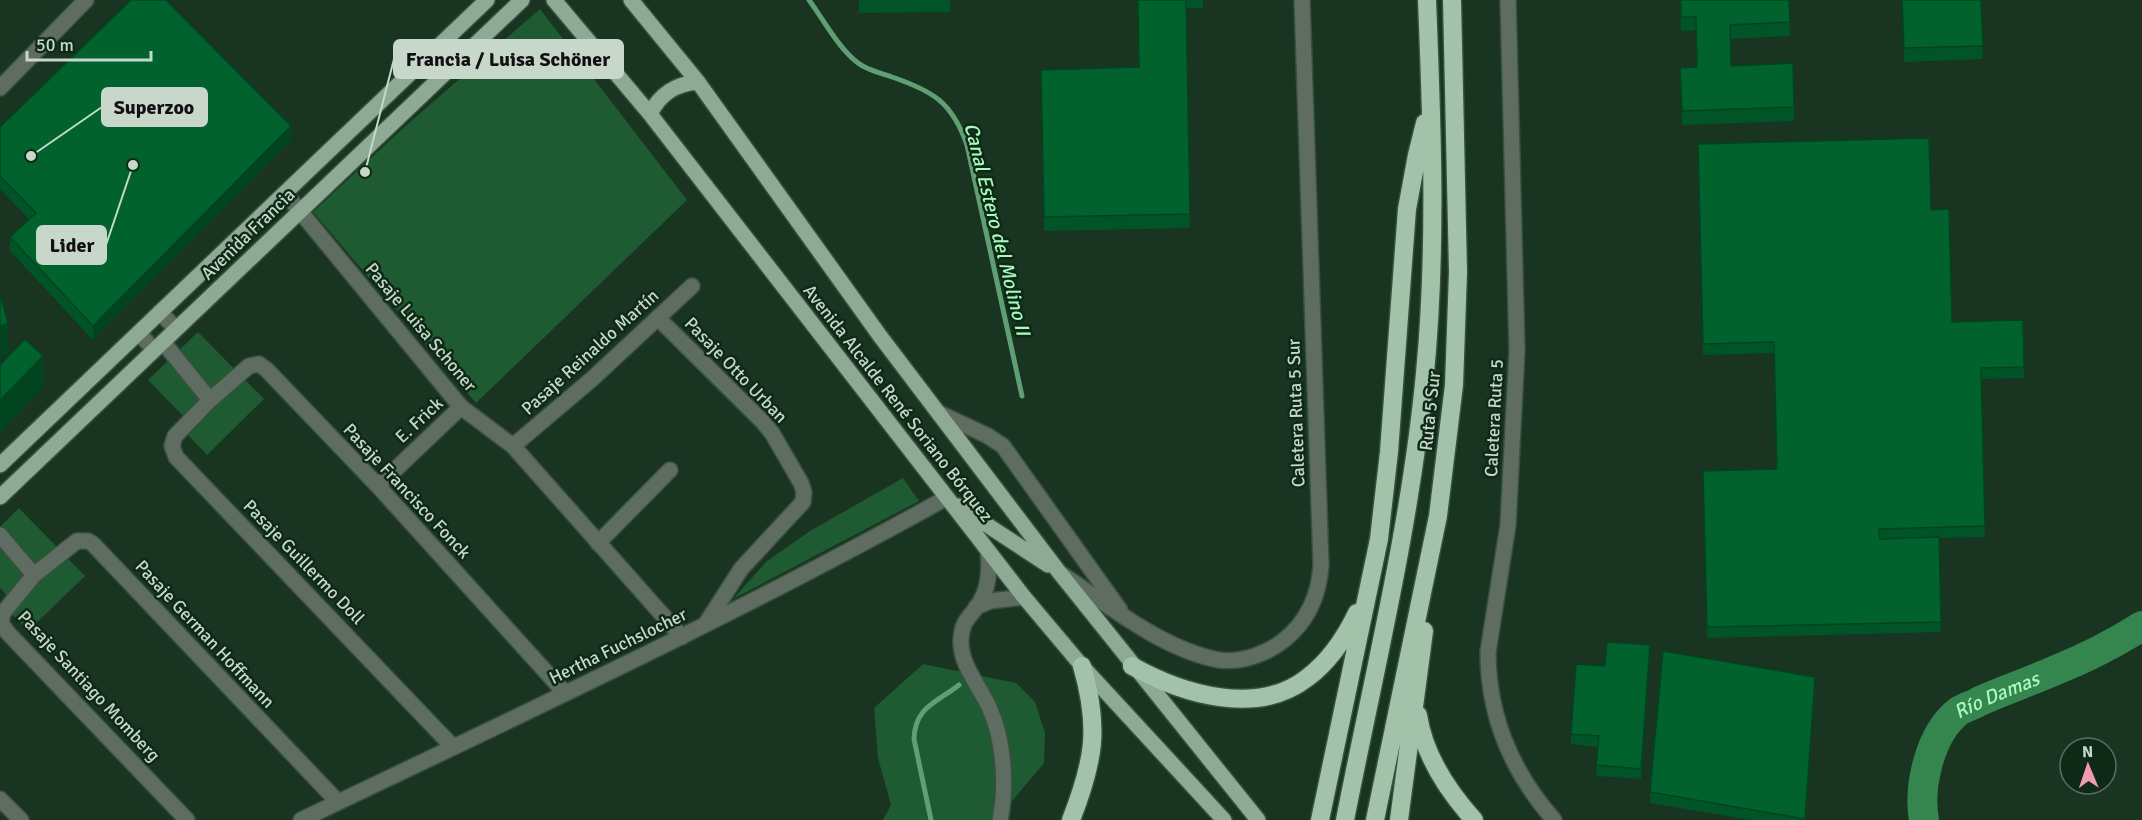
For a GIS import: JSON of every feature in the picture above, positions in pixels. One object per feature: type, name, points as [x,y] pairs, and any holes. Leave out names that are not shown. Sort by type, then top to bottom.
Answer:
[{"type":"highway","name":"Ruta 5 Sur","points":[[1345,820],[1405,517],[1420,420],[1427,351],[1432,269],[1431,103],[1427,0]]},
{"type":"highway","name":"Ruta 5 Sur","points":[[1375,820],[1438,516],[1450,429],[1457,329],[1458,272],[1452,0]]},
{"type":"highway","points":[[1321,815],[1379,539],[1389,452],[1407,209],[1417,155],[1431,103]]},
{"type":"highway","points":[[1398,820],[1417,698],[1438,516]]},
{"type":"highway","points":[[1132,666],[1165,682],[1215,696],[1256,699],[1305,680],[1331,655],[1346,634],[1369,590]]},
{"type":"highway","points":[[1071,820],[1084,787],[1093,748],[1093,718],[1082,666]]},
{"type":"highway","points":[[1417,698],[1423,736],[1432,760],[1454,796],[1474,820]]},
{"type":"main road","name":"Avenida Francia","points":[[0,465],[487,0]]},
{"type":"main road","name":"Avenida Francia","points":[[0,497],[522,0]]},
{"type":"main road","name":"Avenida Alcalde René Soriano Bórquez","points":[[554,0],[650,114],[1024,597],[1082,666],[1224,820]]},
{"type":"main road","name":"Avenida Alcalde René Soriano Bórquez","points":[[631,0],[698,82],[880,336],[1059,572],[1132,666],[1258,820]]},
{"type":"main road","points":[[650,114],[668,91],[687,83],[698,82]]},
{"type":"main road","points":[[946,498],[1059,572]]},
{"type":"street","points":[[0,87],[86,0]]},
{"type":"street","name":"Caletera Ruta 5 Sur","points":[[1059,572],[1125,618],[1192,651],[1220,660],[1236,660],[1265,652],[1291,635],[1307,615],[1317,591],[1321,565],[1302,0]]},
{"type":"street","name":"Caletera Ruta 5","points":[[1508,0],[1517,350],[1508,525],[1488,652],[1488,669],[1493,706],[1507,750],[1529,789],[1554,820]]},
{"type":"street","name":"Pasaje Luisa Schoner","points":[[285,193],[461,407],[513,446],[682,637]]},
{"type":"street","name":"Pasaje Reinaldo Martín","points":[[513,446],[592,379],[692,286]]},
{"type":"street","points":[[160,312],[176,329]]},
{"type":"street","name":"Pasaje Otto Urban","points":[[659,319],[767,427],[801,483],[804,492],[803,502],[741,569],[705,626]]},
{"type":"street","points":[[139,333],[158,346],[210,400]]},
{"type":"street","name":"Pasaje Francisco Fonck","points":[[210,400],[249,366],[259,364],[263,366],[378,486],[565,693]]},
{"type":"street","name":"Pasaje Guillermo Doll","points":[[210,400],[175,436],[172,446],[176,457],[453,747]]},
{"type":"street","name":"E. Frick","points":[[378,486],[461,407]]},
{"type":"street","name":"Caletera Ruta 5 Sur","points":[[939,413],[988,436],[1003,446],[1125,618]]},
{"type":"street","points":[[598,543],[670,470]]},
{"type":"street","name":"Hertha Fuchslocher","points":[[301,820],[705,626],[869,541],[946,498]]},
{"type":"street","points":[[0,535],[34,575]]},
{"type":"street","name":"Pasaje German Hoffmann","points":[[34,575],[77,541],[93,543],[338,802]]},
{"type":"street","points":[[988,551],[990,568],[986,591],[976,608],[967,617],[963,627],[962,651],[965,662],[990,708],[999,744],[1003,786],[1000,820]]},
{"type":"street","name":"Pasaje Santiago Momberg","points":[[34,575],[3,613],[1,623],[4,629],[187,820]]},
{"type":"street","points":[[976,608],[990,602],[1024,597]]},
{"type":"street","points":[[0,800],[21,820]]},
{"type":"green space","points":[[540,9],[687,200],[476,403],[313,212],[402,129]]},
{"type":"green space","points":[[198,332],[264,399],[207,455],[189,436],[188,421],[148,380]]},
{"type":"green space","points":[[903,478],[919,501],[733,599],[767,561],[810,531]]},
{"type":"green space","points":[[19,508],[85,576],[28,631],[10,612],[9,598],[0,588],[0,527]]},
{"type":"green space","points":[[923,664],[1016,683],[1035,702],[1045,733],[1044,763],[996,820],[883,820],[891,805],[878,758],[874,708]]},
{"type":"building","points":[[131,0],[166,0],[291,126],[93,326],[10,237],[36,213],[0,176],[0,127]]},
{"type":"building","points":[[1138,0],[1186,0],[1190,214],[1044,217],[1041,70],[1139,67]]},
{"type":"building","points":[[1681,0],[1789,0],[1790,22],[1730,25],[1731,66],[1793,63],[1794,107],[1682,111],[1680,68],[1697,67],[1696,17],[1681,17]]},
{"type":"building","points":[[1902,0],[1981,0],[1983,46],[1904,48]]},
{"type":"building","points":[[1929,138],[1931,210],[1949,209],[1952,322],[2023,320],[2024,367],[1981,368],[1985,526],[1879,529],[1880,539],[1939,537],[1941,622],[1707,627],[1703,471],[1777,469],[1774,342],[1703,344],[1698,144]]},
{"type":"building","points":[[0,299],[8,323],[0,326]]},
{"type":"building","points":[[25,339],[43,356],[0,400],[0,363]]},
{"type":"building","points":[[1607,642],[1650,645],[1641,769],[1596,765],[1599,736],[1571,734],[1576,664],[1605,666]]},
{"type":"building","points":[[1663,651],[1815,677],[1805,819],[1650,792]]},
{"type":"waterway","name":"Canal Estero del Molino II","points":[[809,0],[838,42],[858,63],[930,93],[955,118],[967,145],[1022,396]]},
{"type":"waterway","name":"Río Damas","points":[[1924,820],[1923,792],[1928,761],[1940,733],[1959,711],[2078,660],[2142,626]]},
{"type":"waterway","name":"Canal Estero del Molino II","points":[[931,820],[914,739],[915,728],[928,707],[959,685]]},
{"type":"place","name":"Superzoo","points":[[31,156]]},
{"type":"place","name":"Lider","points":[[133,165]]},
{"type":"place","name":"Francia / Luisa Schöner","points":[[365,172]]}]
